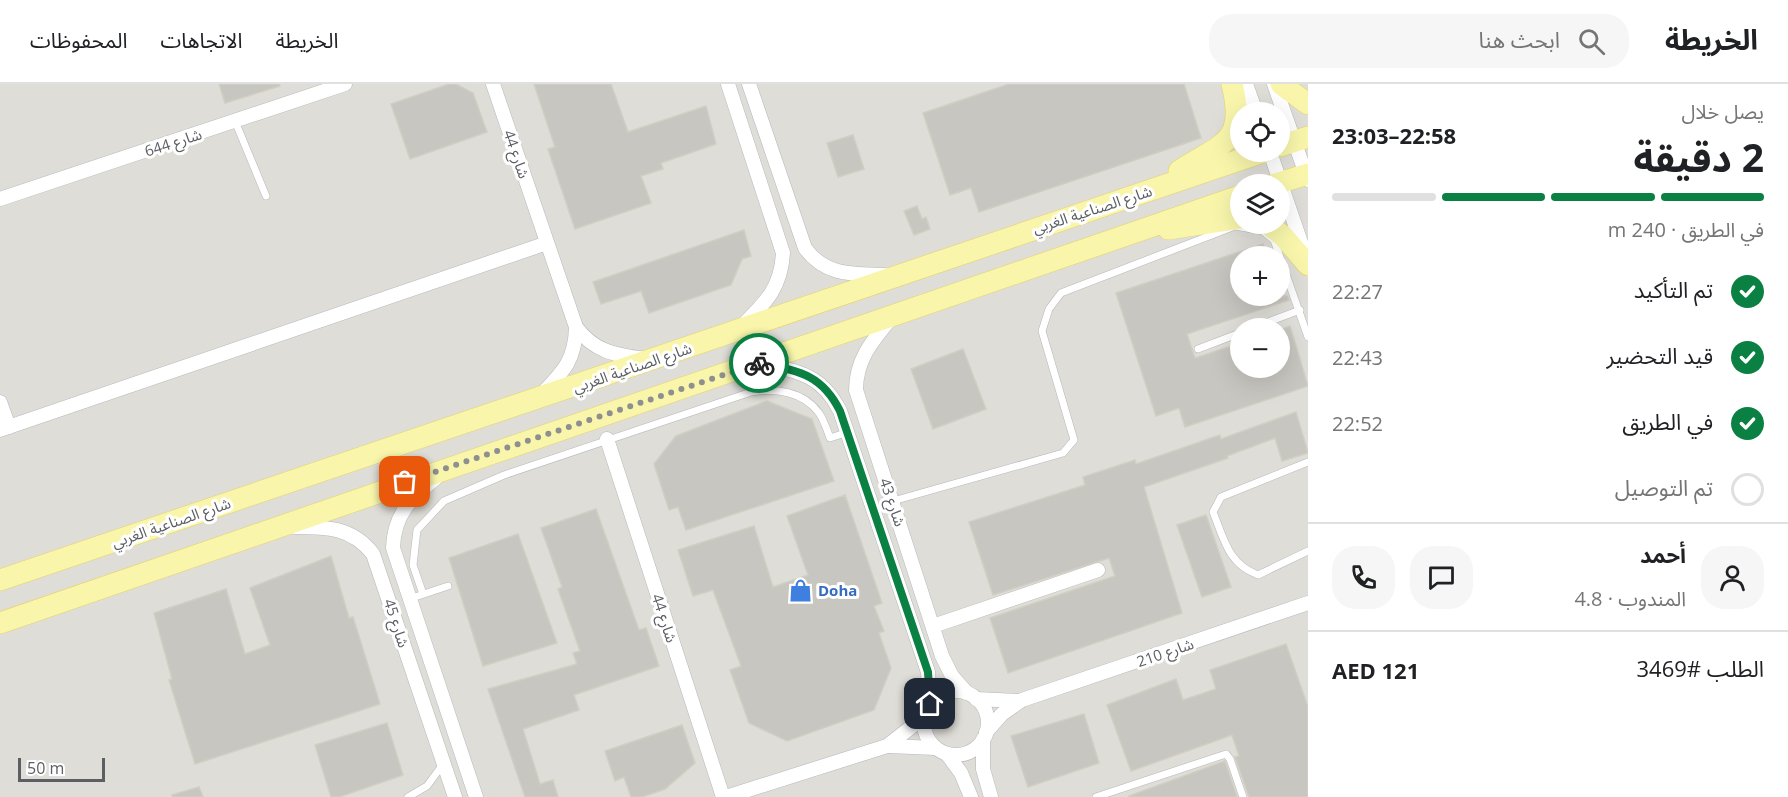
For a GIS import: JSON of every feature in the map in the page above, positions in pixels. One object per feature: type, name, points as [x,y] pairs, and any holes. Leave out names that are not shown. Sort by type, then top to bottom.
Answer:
[{"type":"main road","points":[[1157,187],[1227,141],[1235,129],[1238,112],[1232,84]]},
{"type":"main road","points":[[1281,84],[1308,104]]},
{"type":"main road","name":"شارع الصناعية الغربي","points":[[0,580],[537,400],[896,275],[1233,162]]},
{"type":"main road","points":[[1290,181],[1307,176]]},
{"type":"main road","points":[[0,623],[1230,199]]},
{"type":"main road","points":[[1132,232],[1192,227],[1230,220]]},
{"type":"main road","points":[[1280,234],[1308,264]]},
{"type":"street","name":"شارع 644","points":[[0,199],[345,84]]},
{"type":"street","name":"شارع 44","points":[[493,84],[576,327],[593,346],[605,352],[652,360]]},
{"type":"street","points":[[728,84],[783,253],[780,279],[768,299],[738,330]]},
{"type":"street","points":[[750,84],[799,233],[812,258],[833,271],[896,275]]},
{"type":"street","points":[[1246,84],[1252,102]]},
{"type":"street","points":[[1274,84],[1307,176]]},
{"type":"street","points":[[1290,216],[1308,264]]},
{"type":"street","points":[[0,402],[4,429],[547,243]]},
{"type":"street","name":"شارع 43","points":[[895,314],[859,363],[856,390],[947,667],[971,696]]},
{"type":"street","name":"شارع 44","points":[[537,400],[568,365],[573,354],[576,327]]},
{"type":"street","name":"شارع 43","points":[[756,363],[796,371],[823,385],[833,396],[848,432],[928,672],[930,704]]},
{"type":"street","name":"شارع 44","points":[[607,440],[725,797]]},
{"type":"street","name":"شارع 45","points":[[449,467],[407,504],[396,525],[393,548],[416,597],[476,797]]},
{"type":"street","name":"شارع 45","points":[[272,528],[333,528],[350,533],[363,542],[373,554],[455,797]]},
{"type":"street","points":[[933,626],[1098,570]]},
{"type":"street","name":"شارع 210","points":[[971,696],[998,702],[1022,700],[1308,603]]},
{"type":"street","points":[[725,797],[887,746],[907,733],[924,717],[930,704],[943,694],[971,696],[987,717],[983,769],[991,797]]},
{"type":"street","name":"شارع 210","points":[[985,736],[1002,714],[1022,700]]},
{"type":"street","points":[[924,717],[925,731],[961,773],[971,797]]},
{"type":"street","points":[[887,746],[968,753],[985,736]]},
{"type":"lane","points":[[236,121],[266,196]]},
{"type":"lane","points":[[893,501],[1063,453],[1069,447],[1074,440],[1071,423],[1042,332],[1049,309],[1061,293],[1235,226],[1263,231],[1274,240],[1308,337]]},
{"type":"lane","points":[[1279,318],[1300,310]]},
{"type":"lane","points":[[1198,349],[1230,337]]},
{"type":"lane","points":[[448,586],[416,597],[413,565],[417,530],[444,501],[504,475],[751,392],[768,389],[798,394],[819,412],[830,438],[848,432]]},
{"type":"lane","points":[[1308,462],[1221,497],[1213,512],[1235,562],[1258,575],[1308,551]]},
{"type":"lane","points":[[1096,797],[1226,754],[1230,759],[1243,797]]},
{"type":"lane","points":[[408,797],[428,786],[444,763]]},
{"type":"shaded area","points":[[0,84],[1308,84],[1308,797],[0,797]]},
{"type":"building","points":[[219,84],[279,84],[280,86],[225,103]]},
{"type":"building","points":[[449,84],[456,84],[473,93],[487,132],[410,159],[391,104]]},
{"type":"building","points":[[534,84],[611,84],[628,132],[706,106],[716,144],[661,163],[663,169],[641,176],[651,203],[575,229],[548,149],[555,147]]},
{"type":"building","points":[[1009,84],[1184,84],[1201,138],[979,212],[971,188],[950,195],[923,113]]},
{"type":"building","points":[[853,135],[864,169],[838,177],[827,143]]},
{"type":"building","points":[[917,206],[922,219],[926,217],[930,229],[914,235],[904,211]]},
{"type":"building","points":[[744,230],[751,256],[742,259],[731,285],[649,313],[641,291],[601,304],[593,282]]},
{"type":"building","points":[[1230,255],[1230,306],[1271,306],[1187,334],[1195,358],[1230,346],[1230,378],[1290,378],[1290,326],[1308,386],[1185,427],[1179,408],[1156,416],[1116,293]]},
{"type":"building","points":[[963,349],[986,409],[933,429],[911,369]]},
{"type":"building","points":[[767,401],[812,419],[834,481],[686,530],[678,507],[669,510],[654,464],[676,436]]},
{"type":"building","points":[[1296,412],[1308,453],[1282,461],[1275,438],[1227,456],[1228,458],[1144,487],[1182,613],[1008,673],[990,618],[1115,576],[1109,558],[993,595],[969,522],[1085,485],[1083,477],[1135,460],[1136,464],[1220,435],[1221,439]]},
{"type":"building","points":[[845,495],[882,603],[874,606],[884,631],[879,633],[891,668],[874,710],[787,741],[749,723],[730,670],[741,666],[713,590],[693,596],[678,550],[754,526],[773,587],[808,575],[787,516]]},
{"type":"building","points":[[596,509],[639,630],[646,628],[659,666],[574,695],[579,710],[523,729],[540,784],[553,780],[558,797],[525,797],[488,689],[577,664],[573,653],[580,651],[558,589],[562,587],[541,528]]},
{"type":"building","points":[[1206,515],[1231,587],[1202,597],[1177,525]]},
{"type":"building","points":[[518,534],[557,643],[483,666],[449,558]]},
{"type":"building","points":[[331,556],[349,618],[353,617],[380,704],[195,764],[169,680],[172,679],[154,613],[226,589],[245,654],[270,645],[250,588]]},
{"type":"building","points":[[1286,644],[1308,707],[1308,797],[1249,797],[1235,757],[1239,756],[1232,735],[1131,771],[1107,705],[1176,679],[1183,700],[1216,689],[1210,670]]},
{"type":"building","points":[[1084,714],[1099,763],[1028,787],[1011,736]]},
{"type":"building","points":[[387,723],[403,775],[339,797],[331,797],[315,745]]},
{"type":"building","points":[[682,725],[695,763],[665,789],[642,797],[631,797],[624,777],[615,781],[605,751]]},
{"type":"building","points":[[1225,761],[1237,797],[1129,797],[1129,796]]},
{"type":"building","points":[[199,787],[203,797],[173,797],[172,795]]},
{"type":"way so far","points":[[405,482],[759,363]]},
{"type":"place","name":"Doha","points":[[800,590]]},
{"type":"route","points":[[759,363],[810,376],[833,396],[928,672],[930,704]]}]
